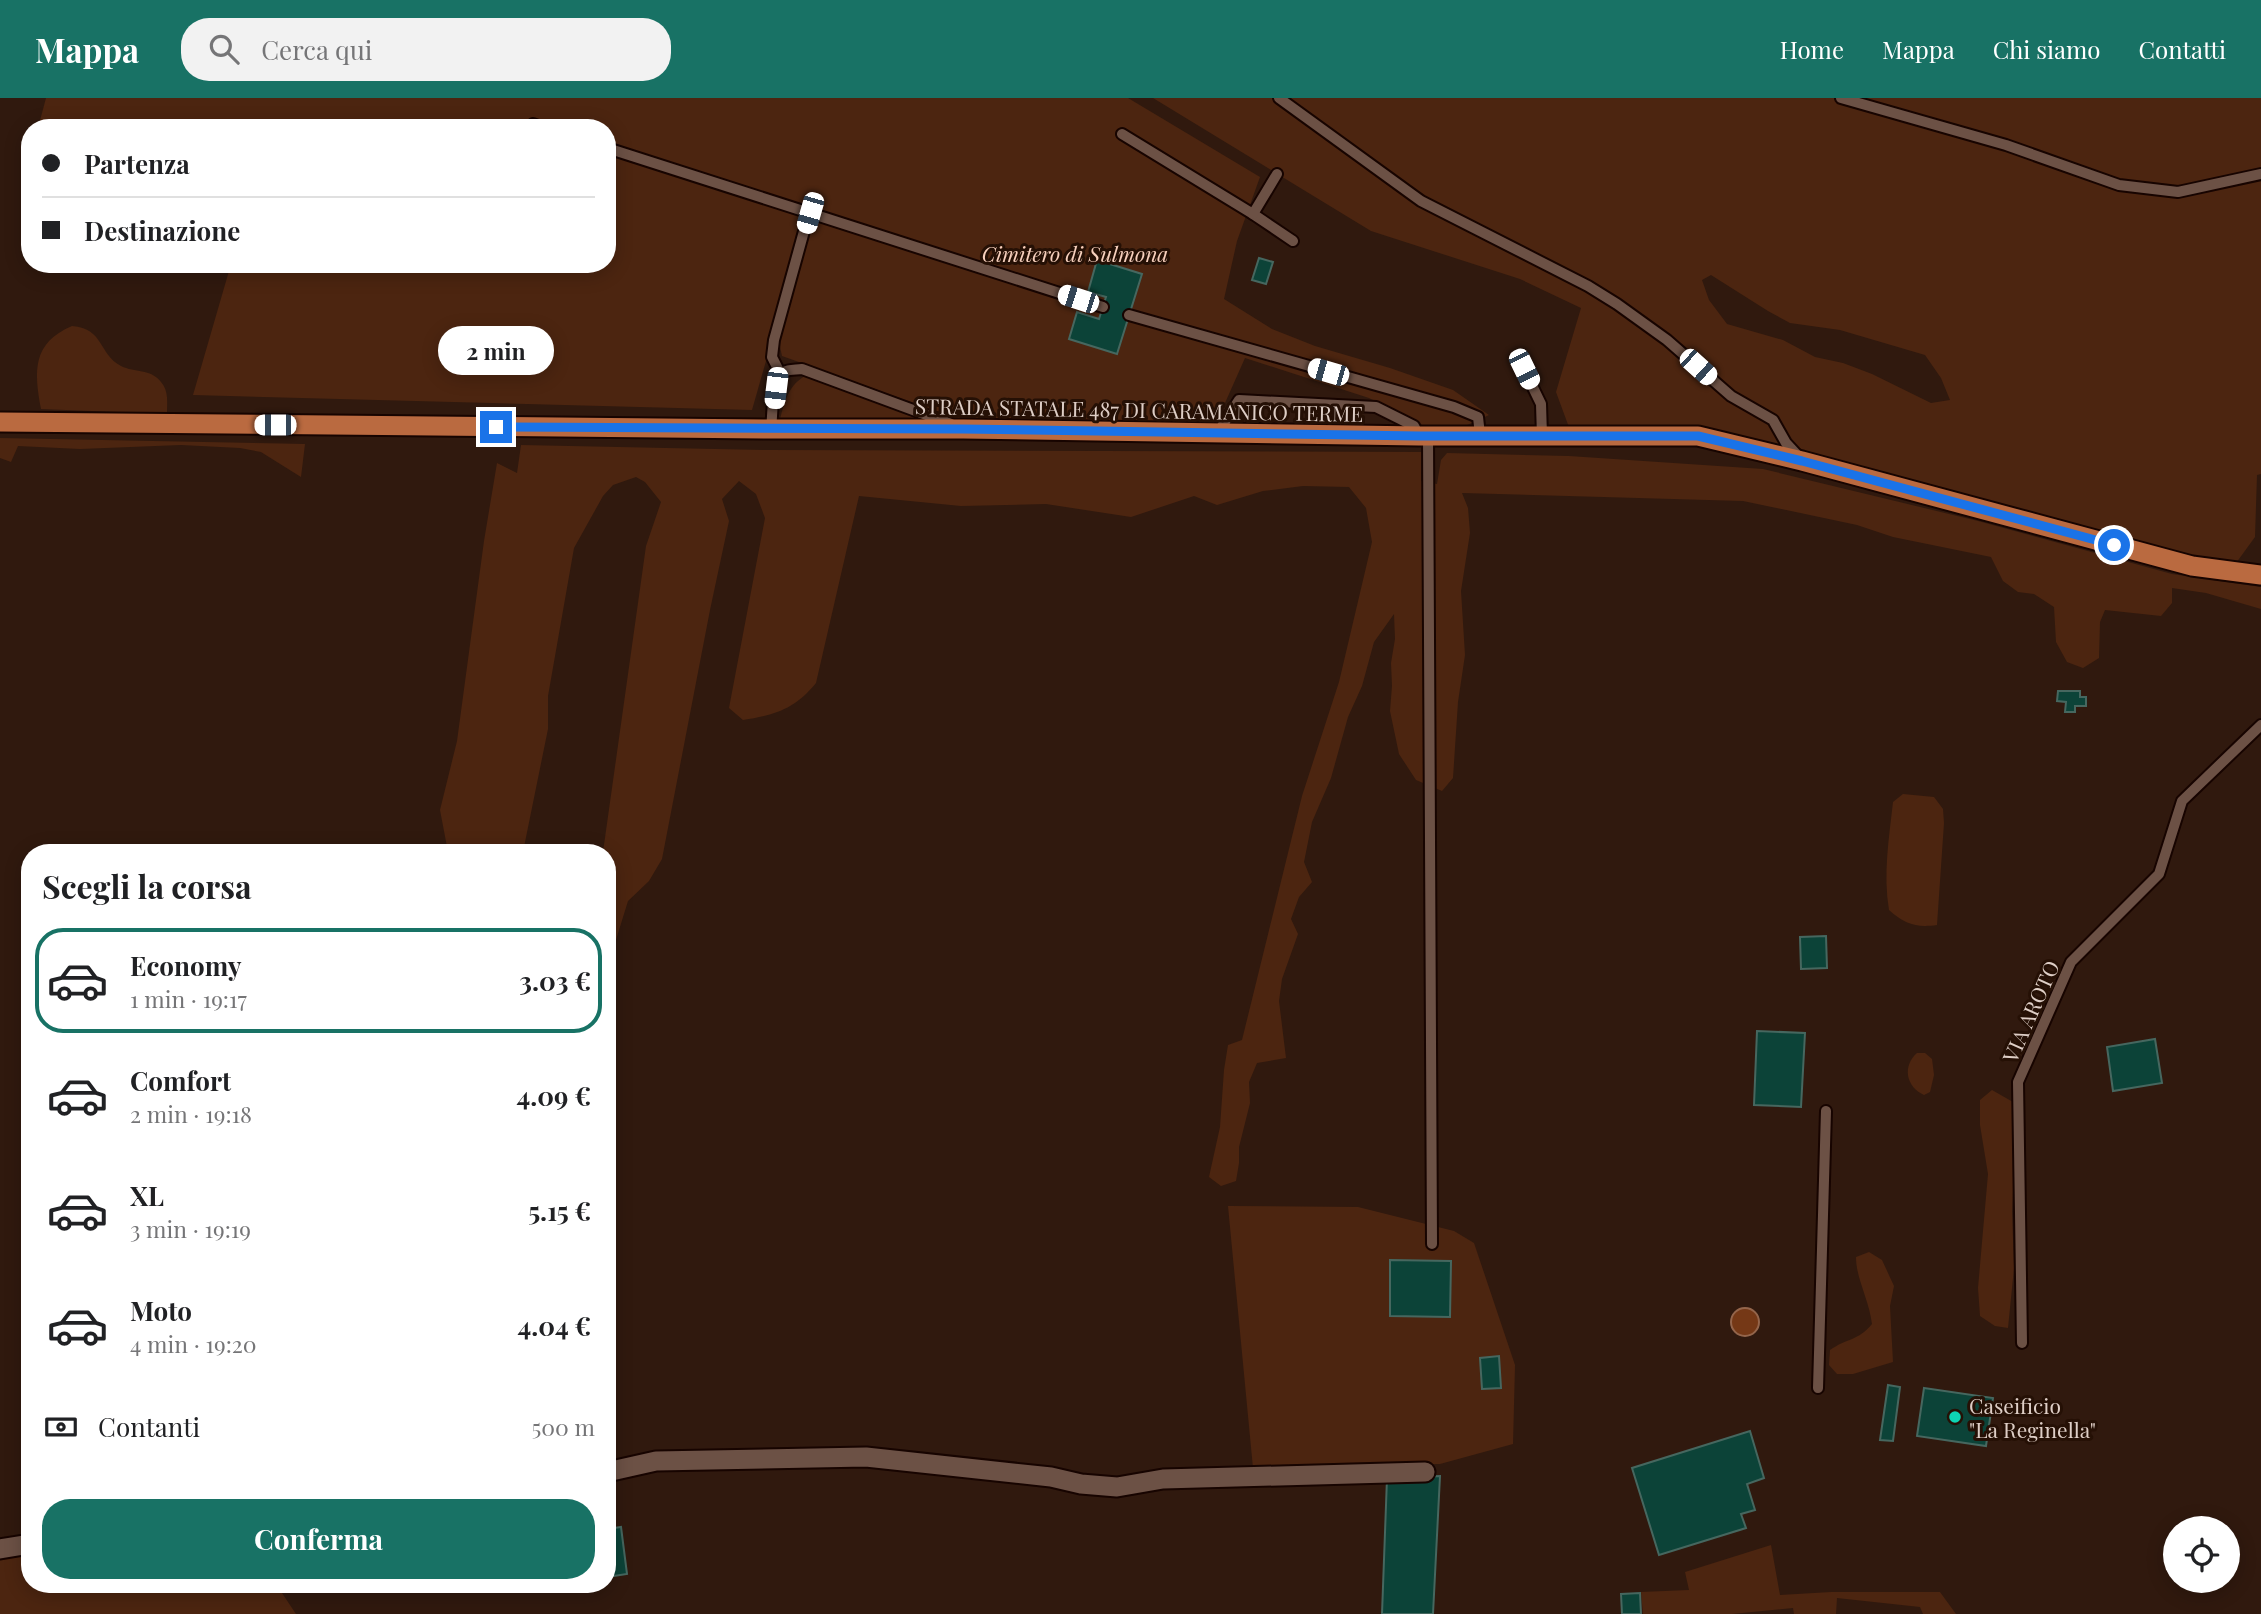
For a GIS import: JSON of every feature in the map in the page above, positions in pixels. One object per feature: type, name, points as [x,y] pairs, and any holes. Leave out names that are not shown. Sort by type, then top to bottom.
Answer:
[{"type":"main road","name":"STRADA STATALE 487 DI CARAMANICO TERME","points":[[0,422],[963,429],[1424,436],[1698,436],[1802,461],[2192,566],[2261,575]]},
{"type":"street","points":[[616,1470],[656,1461],[866,1457],[1117,1487],[1163,1479],[1425,1472]]},
{"type":"street","points":[[0,1549],[21,1546]]},
{"type":"lane","points":[[1279,98],[1421,201],[1588,286],[1617,304],[1667,340],[1731,396],[1773,420],[1786,443],[1802,461]]},
{"type":"lane","points":[[1841,98],[2006,145],[2119,185],[2178,192],[2261,174]]},
{"type":"lane","points":[[1122,134],[1293,241]]},
{"type":"lane","points":[[616,151],[1103,307]]},
{"type":"lane","points":[[1253,214],[1276,174]]},
{"type":"lane","points":[[781,375],[772,357],[774,341],[810,213]]},
{"type":"lane","points":[[1129,316],[1454,407],[1478,417],[1480,435]]},
{"type":"lane","points":[[771,429],[776,388],[781,375],[787,370],[802,369],[963,429]]},
{"type":"lane","points":[[1524,369],[1541,404],[1542,436]]},
{"type":"lane","points":[[1217,434],[1239,401],[1376,407],[1414,426],[1424,436],[1432,1244]]},
{"type":"lane","name":"VIA AROTO","points":[[2022,1343],[2018,1082],[2071,962],[2159,874],[2182,801],[2261,725]]},
{"type":"lane","points":[[1818,1388],[1826,1111]]},
{"type":"green space","name":"Cimitero di Sulmona","points":[[46,98],[1128,98],[1260,177],[1237,241],[1224,299],[1272,329],[1315,346],[1453,390],[1489,415],[1465,426],[1424,426],[1369,398],[1245,358],[1217,421],[968,422],[782,356],[779,342],[772,340],[752,410],[193,395],[228,273],[616,273],[616,119],[40,119]]},
{"type":"green space","points":[[1153,98],[2261,98],[2261,474],[2257,475],[2255,537],[2231,570],[1698,436],[1570,430],[1556,392],[1581,308],[1520,279],[1371,231]],"holes":[[[1711,275],[1790,323],[1840,330],[1925,355],[1941,378],[1950,400],[1931,403],[1872,374],[1843,363],[1815,357],[1783,340],[1727,324],[1709,300],[1702,280]]]},
{"type":"green space","points":[[72,326],[90,332],[108,355],[121,366],[157,378],[165,389],[167,414],[41,409],[37,382],[39,360],[49,341]]},
{"type":"green space","points":[[805,376],[926,421],[779,423],[790,391]]},
{"type":"green space","points":[[0,438],[305,444],[301,477],[261,452],[240,448],[181,445],[80,449],[18,446],[11,462],[0,458]]},
{"type":"green space","points":[[521,445],[766,450],[1422,452],[1421,481],[1437,484],[1441,460],[1447,453],[1569,456],[1763,469],[1978,521],[2172,574],[2261,587],[2261,609],[2206,593],[2172,588],[2172,603],[2161,616],[2105,610],[2100,622],[2099,658],[2083,668],[2067,662],[2056,642],[2054,607],[2034,594],[2018,592],[2003,581],[1991,557],[1743,501],[1462,493],[1468,508],[1470,533],[1461,591],[1465,655],[1458,702],[1453,778],[1442,791],[1416,780],[1399,754],[1390,711],[1394,614],[1374,642],[1362,686],[1348,717],[1331,778],[1312,822],[1304,862],[1312,882],[1299,897],[1291,919],[1298,934],[1282,979],[1279,1001],[1286,1058],[1257,1063],[1249,1082],[1250,1103],[1239,1147],[1236,1181],[1221,1186],[1209,1177],[1220,1127],[1228,1045],[1242,1040],[1302,796],[1339,682],[1372,542],[1366,508],[1349,487],[1303,486],[1263,491],[1217,505],[1194,496],[1131,517],[1046,504],[961,506],[859,496],[816,683],[792,705],[765,716],[743,720],[729,708],[765,518],[756,494],[739,481],[722,499],[729,521],[662,859],[649,881],[628,901],[616,940],[616,844],[604,844],[646,546],[661,502],[645,482],[636,477],[613,485],[603,496],[574,548],[548,696],[548,729],[525,844],[446,844],[440,810],[457,741],[497,463],[517,473]]},
{"type":"green space","points":[[1903,794],[1934,797],[1943,809],[1937,925],[1911,924],[1889,910],[1888,842],[1893,802]]},
{"type":"green space","points":[[1917,1053],[1925,1053],[1932,1059],[1934,1075],[1930,1092],[1924,1095],[1913,1087],[1908,1076],[1909,1064]]},
{"type":"green space","points":[[1992,1090],[2013,1102],[2016,1122],[2012,1212],[2014,1268],[2008,1328],[1995,1326],[1980,1316],[1978,1288],[1988,1174],[1980,1125],[1980,1100]]},
{"type":"green space","points":[[1228,1206],[1358,1207],[1454,1231],[1474,1243],[1515,1365],[1513,1444],[1440,1464],[1253,1468]]},
{"type":"green space","points":[[1869,1252],[1882,1260],[1894,1286],[1890,1306],[1893,1362],[1853,1374],[1837,1374],[1829,1365],[1830,1350],[1862,1334],[1872,1324],[1856,1257]]},
{"type":"green space","points":[[1771,1545],[1780,1595],[1940,1592],[1956,1614],[1923,1614],[1920,1607],[1837,1598],[1836,1614],[1794,1614],[1793,1608],[1732,1614],[1643,1614],[1641,1592],[1689,1590],[1685,1572]]},
{"type":"green space","points":[[21,1547],[21,1593],[282,1593],[296,1614],[0,1614],[0,1550]]},
{"type":"shaded area","points":[[1745,1308],[1755,1312],[1759,1322],[1755,1332],[1745,1336],[1735,1332],[1731,1322],[1735,1312]]},
{"type":"building","points":[[1259,258],[1273,262],[1266,284],[1252,280]]},
{"type":"building","points":[[1097,260],[1142,274],[1117,354],[1069,339],[1077,312],[1099,319],[1106,297],[1088,292]]},
{"type":"building","points":[[2058,691],[2080,691],[2080,697],[2086,697],[2086,706],[2075,706],[2075,712],[2065,712],[2066,702],[2057,701]]},
{"type":"building","points":[[1826,936],[1827,968],[1801,969],[1800,937]]},
{"type":"building","points":[[1757,1031],[1805,1033],[1801,1107],[1754,1105]]},
{"type":"building","points":[[2155,1039],[2162,1083],[2113,1091],[2107,1047]]},
{"type":"building","points":[[1390,1260],[1451,1261],[1450,1317],[1390,1316]]},
{"type":"building","points":[[1499,1356],[1501,1388],[1482,1389],[1480,1358]]},
{"type":"building","points":[[1888,1385],[1900,1387],[1893,1441],[1880,1440]]},
{"type":"building","name":"Caseificio \"La Reginella\"","points":[[1924,1388],[1993,1398],[1986,1446],[1917,1436]]},
{"type":"building","points":[[1750,1431],[1764,1478],[1747,1484],[1755,1510],[1741,1514],[1746,1528],[1659,1555],[1632,1468]]},
{"type":"building","points":[[1440,1476],[1433,1614],[1382,1614],[1387,1478]]},
{"type":"building","points":[[621,1527],[627,1574],[616,1576],[616,1528]]},
{"type":"building","points":[[1640,1593],[1641,1614],[1622,1614],[1621,1594]]},
{"type":"place","name":"Caseificio \"La Reginella\"","points":[[1955,1417]]},
{"type":"route","points":[[496,427],[1698,436],[1802,461],[2114,545]]}]
